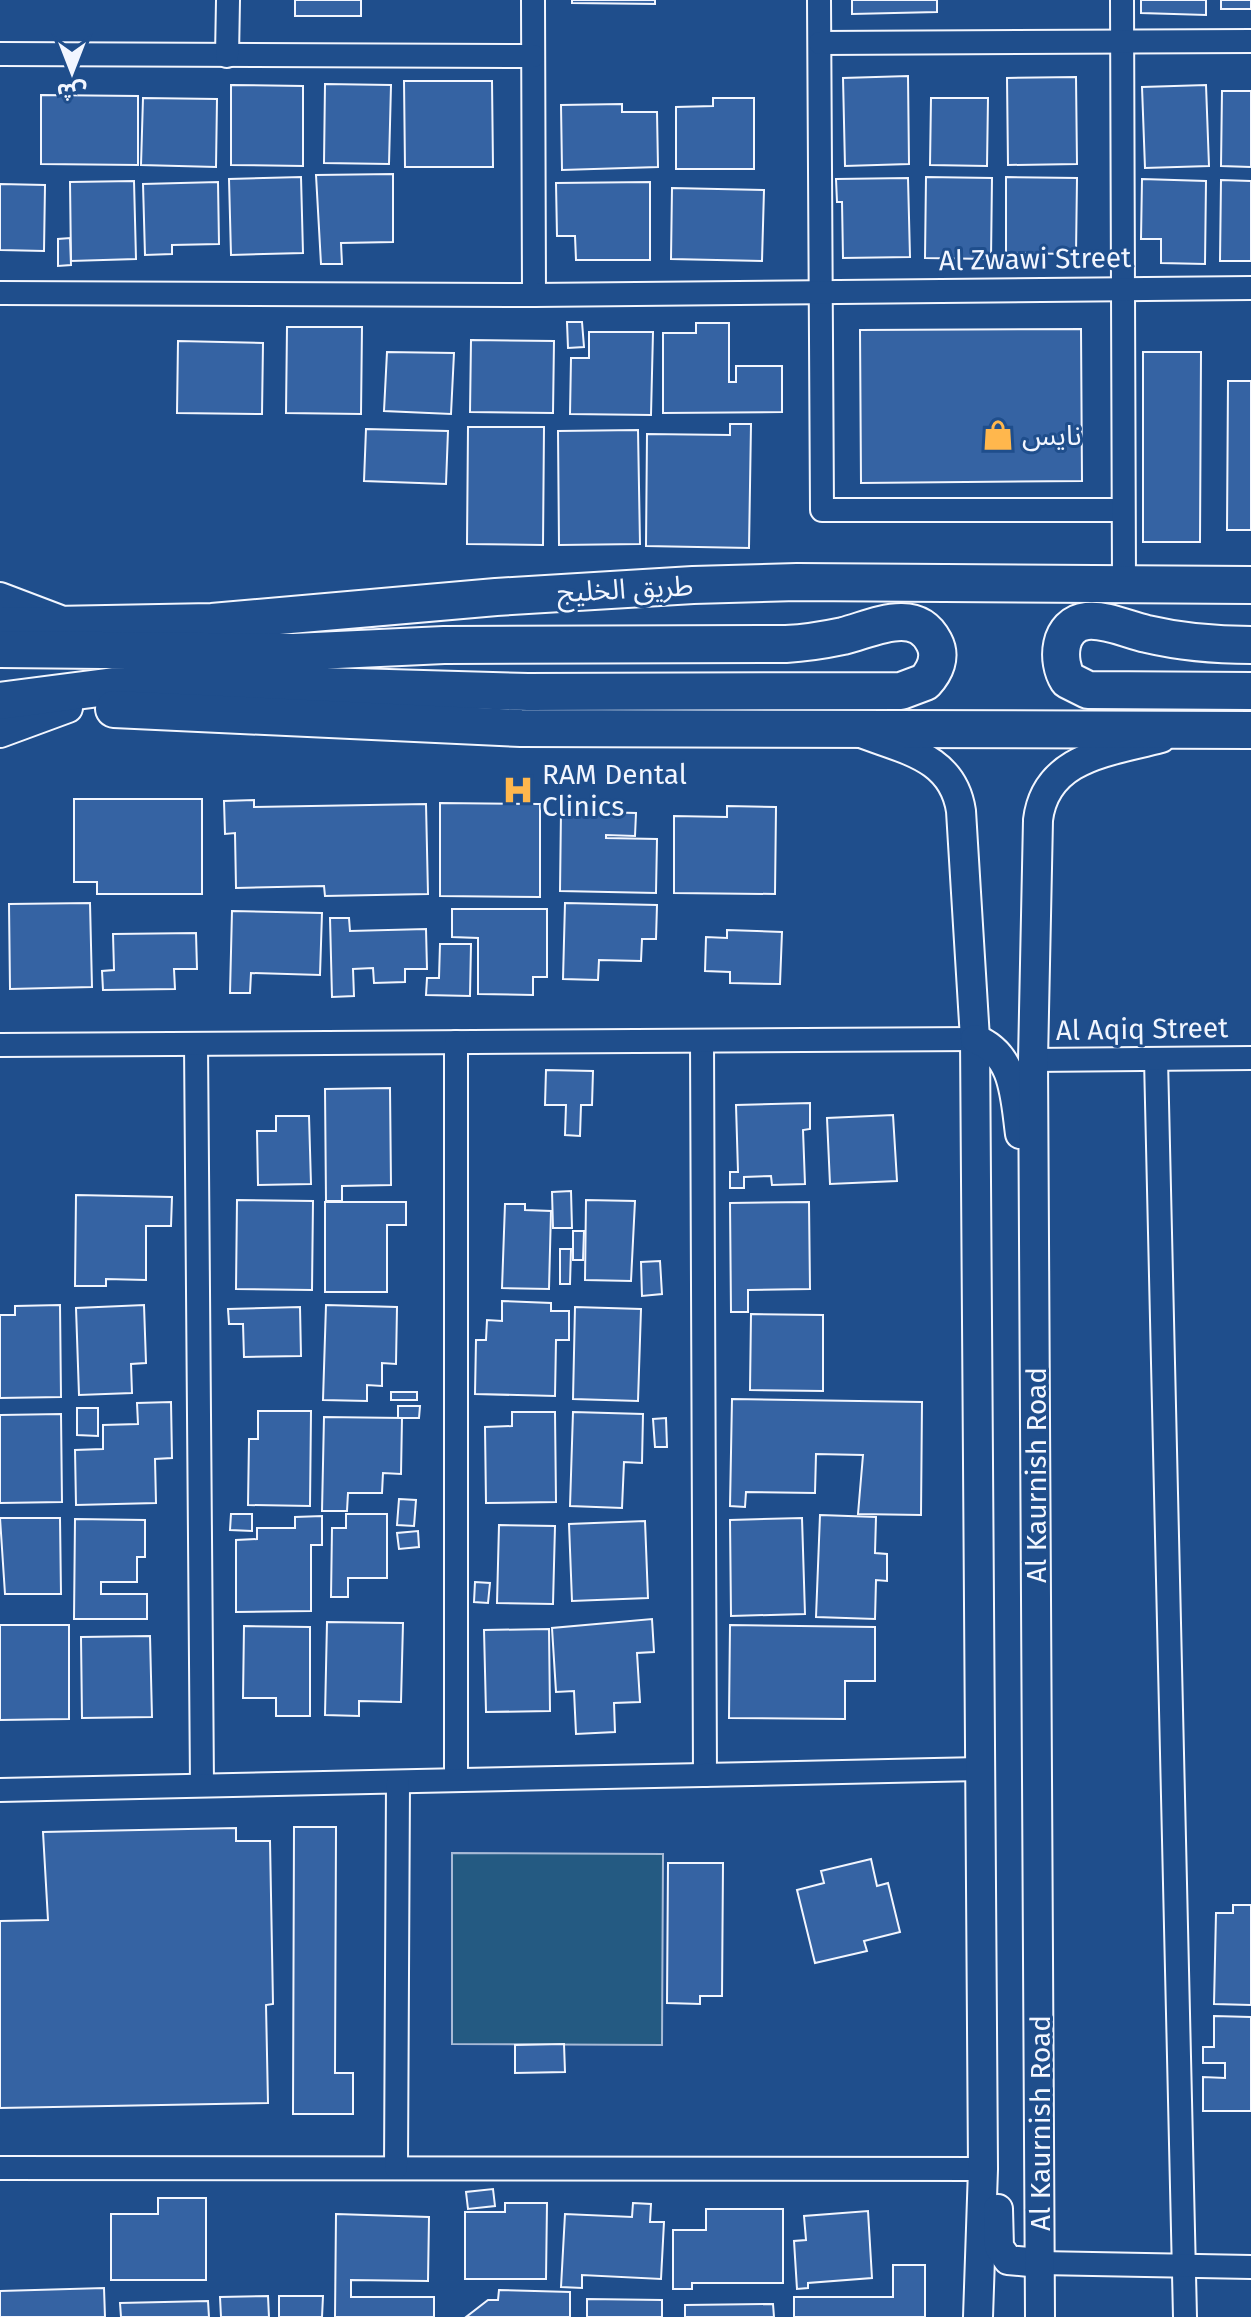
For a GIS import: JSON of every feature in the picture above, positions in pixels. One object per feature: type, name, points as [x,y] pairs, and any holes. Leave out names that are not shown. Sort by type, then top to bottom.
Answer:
[{"type":"main road","name":"طريق الخليج","points":[[0,626],[240,620],[496,597],[693,585],[1124,582],[1251,585]]},
{"type":"main road","points":[[0,649],[294,652],[444,645],[786,644],[832,638],[905,621],[927,632],[937,650],[937,662],[925,682],[901,691],[528,692],[285,685],[122,685],[0,701]]},
{"type":"main road","points":[[1251,645],[1172,639],[1089,621],[1071,629],[1060,649],[1060,662],[1068,680],[1088,690],[1251,691]]},
{"type":"main road","points":[[0,707],[241,712],[521,728],[1251,730]]},
{"type":"street","points":[[227,56],[228,0]]},
{"type":"street","points":[[533,0],[534,295]]},
{"type":"street","points":[[819,0],[822,510],[1123,510]]},
{"type":"street","points":[[1122,0],[1124,582]]},
{"type":"street","points":[[820,43],[1251,41]]},
{"type":"street","points":[[0,54],[533,56]]},
{"type":"street","name":"Al Zwawi Street","points":[[0,293],[820,294],[1124,287],[1251,288]]},
{"type":"street","points":[[0,597],[78,624]]},
{"type":"street","points":[[0,733],[68,708]]},
{"type":"street","name":"Al Kaurnish Road","points":[[849,729],[926,758],[951,779],[958,791],[975,1039],[983,2169],[978,2317]]},
{"type":"street","name":"Al Kaurnish Road","points":[[1040,2317],[1033,1060],[1040,803],[1053,779],[1077,761],[1184,731]]},
{"type":"street","points":[[0,1045],[975,1039],[988,1044],[1004,1058],[1016,1106],[1035,1242]]},
{"type":"street","points":[[702,1041],[705,1775]]},
{"type":"street","points":[[456,1042],[456,1780]]},
{"type":"street","points":[[196,1044],[202,1785]]},
{"type":"street","name":"Al Aqiq Street","points":[[1033,1060],[1251,1058]]},
{"type":"street","points":[[1156,1059],[1185,2317]]},
{"type":"street","points":[[0,1790],[980,1769]]},
{"type":"street","points":[[396,2168],[398,1782]]},
{"type":"street","points":[[981,2030],[995,2084],[999,2247],[1008,2260],[1251,2267]]},
{"type":"street","points":[[0,2168],[983,2169]]},
{"type":"shaded area","points":[[452,1853],[663,1854],[662,2045],[452,2044]]},
{"type":"building","points":[[295,0],[361,0],[361,16],[295,16]]},
{"type":"building","points":[[572,0],[655,0],[655,4],[572,3]]},
{"type":"building","points":[[852,0],[937,0],[937,12],[852,14]]},
{"type":"building","points":[[1141,0],[1206,0],[1206,15],[1141,13]]},
{"type":"building","points":[[1221,0],[1251,0],[1251,9],[1221,9]]},
{"type":"building","points":[[908,76],[909,164],[845,166],[843,78]]},
{"type":"building","points":[[1076,77],[1077,164],[1008,165],[1007,78]]},
{"type":"building","points":[[404,81],[492,81],[493,167],[405,167]]},
{"type":"building","points":[[325,84],[391,85],[389,164],[324,163]]},
{"type":"building","points":[[231,85],[303,86],[303,166],[231,165]]},
{"type":"building","points":[[1206,85],[1209,166],[1145,168],[1142,87]]},
{"type":"building","points":[[1222,91],[1251,91],[1251,167],[1221,166]]},
{"type":"building","points":[[41,95],[138,96],[138,165],[41,164]]},
{"type":"building","points":[[143,98],[217,99],[216,167],[141,165]]},
{"type":"building","points":[[713,98],[754,98],[754,169],[676,169],[676,107],[713,106]]},
{"type":"building","points":[[931,98],[988,98],[987,166],[930,165]]},
{"type":"building","points":[[622,104],[622,112],[657,112],[658,167],[562,170],[561,105]]},
{"type":"building","points":[[393,174],[393,242],[341,243],[342,264],[321,264],[316,175]]},
{"type":"building","points":[[301,177],[303,253],[231,255],[229,179]]},
{"type":"building","points":[[926,177],[992,178],[991,259],[925,258]]},
{"type":"building","points":[[1006,177],[1077,178],[1076,254],[1006,253]]},
{"type":"building","points":[[908,178],[910,257],[843,258],[842,202],[837,202],[836,179]]},
{"type":"building","points":[[1142,179],[1206,181],[1205,264],[1161,263],[1161,239],[1141,239]]},
{"type":"building","points":[[1221,180],[1251,181],[1251,261],[1220,261]]},
{"type":"building","points":[[134,181],[136,259],[71,261],[70,182]]},
{"type":"building","points":[[218,182],[219,244],[172,245],[172,254],[145,255],[143,184]]},
{"type":"building","points":[[650,182],[650,260],[576,260],[575,236],[557,236],[556,183]]},
{"type":"building","points":[[0,184],[45,185],[44,251],[0,250]]},
{"type":"building","points":[[672,188],[764,190],[762,261],[671,259]]},
{"type":"building","points":[[70,238],[71,265],[58,266],[58,239]]},
{"type":"building","points":[[567,322],[582,322],[584,347],[568,348]]},
{"type":"building","points":[[696,323],[729,323],[729,382],[736,382],[736,366],[782,366],[782,412],[663,413],[663,333],[696,333]]},
{"type":"building","points":[[287,327],[362,327],[361,414],[286,413]]},
{"type":"building","points":[[1081,329],[1082,481],[861,483],[860,330]]},
{"type":"building","points":[[589,332],[653,332],[651,415],[570,414],[571,358],[589,358]]},
{"type":"building","points":[[471,340],[554,341],[553,413],[470,412]]},
{"type":"building","points":[[178,341],[263,343],[262,414],[177,413]]},
{"type":"building","points":[[387,352],[454,353],[451,414],[384,411]]},
{"type":"building","points":[[1143,352],[1201,352],[1200,542],[1143,542]]},
{"type":"building","points":[[1228,381],[1251,381],[1251,530],[1227,530]]},
{"type":"building","points":[[730,424],[751,424],[749,548],[646,546],[647,434],[730,435]]},
{"type":"building","points":[[468,427],[544,427],[543,545],[467,544]]},
{"type":"building","points":[[366,429],[448,431],[446,484],[364,481]]},
{"type":"building","points":[[638,430],[640,544],[559,545],[558,431]]},
{"type":"building","points":[[74,799],[202,799],[202,894],[97,894],[97,882],[74,882]]},
{"type":"building","points":[[254,800],[254,807],[426,804],[428,894],[325,896],[324,886],[236,888],[235,833],[225,834],[224,801]]},
{"type":"building","points":[[440,803],[540,804],[540,897],[440,896]]},
{"type":"building","points":[[727,806],[776,807],[775,894],[674,893],[674,816],[727,817]]},
{"type":"building","points":[[561,811],[636,813],[635,836],[606,835],[606,838],[657,839],[656,893],[560,891]]},
{"type":"building","points":[[90,903],[92,987],[10,989],[9,904]]},
{"type":"building","points":[[565,903],[657,905],[656,939],[642,939],[641,961],[599,960],[598,980],[563,979]]},
{"type":"building","points":[[452,909],[547,909],[547,977],[533,977],[533,995],[478,994],[478,938],[452,937]]},
{"type":"building","points":[[232,911],[322,913],[320,975],[251,973],[250,993],[230,993]]},
{"type":"building","points":[[330,918],[349,918],[350,931],[426,929],[427,969],[405,969],[405,982],[374,983],[373,968],[353,969],[354,996],[332,997]]},
{"type":"building","points":[[727,930],[782,932],[780,984],[730,983],[730,972],[705,971],[706,937],[727,938]]},
{"type":"building","points":[[196,933],[197,969],[174,969],[175,989],[103,990],[102,971],[114,970],[113,934]]},
{"type":"building","points":[[440,944],[471,944],[470,996],[426,995],[427,978],[439,978]]},
{"type":"building","points":[[546,1070],[593,1071],[592,1105],[581,1105],[580,1136],[565,1135],[566,1105],[545,1105]]},
{"type":"building","points":[[390,1088],[391,1185],[342,1186],[342,1201],[326,1201],[325,1089]]},
{"type":"building","points":[[810,1103],[810,1129],[803,1130],[805,1184],[772,1185],[771,1176],[744,1177],[744,1188],[730,1188],[730,1172],[738,1172],[736,1105]]},
{"type":"building","points":[[893,1115],[897,1181],[830,1184],[827,1118]]},
{"type":"building","points":[[276,1116],[309,1116],[311,1184],[258,1185],[257,1131],[276,1131]]},
{"type":"building","points":[[571,1191],[572,1228],[553,1228],[552,1192]]},
{"type":"building","points":[[76,1195],[172,1197],[171,1226],[146,1226],[146,1280],[106,1279],[106,1286],[75,1286]]},
{"type":"building","points":[[237,1200],[313,1201],[312,1290],[236,1289]]},
{"type":"building","points":[[586,1200],[635,1201],[631,1281],[585,1280]]},
{"type":"building","points":[[325,1202],[406,1202],[406,1225],[387,1225],[387,1292],[325,1292]]},
{"type":"building","points":[[809,1202],[810,1289],[748,1290],[748,1312],[731,1312],[730,1203]]},
{"type":"building","points":[[505,1204],[525,1204],[525,1210],[551,1211],[549,1289],[502,1288]]},
{"type":"building","points":[[573,1231],[584,1231],[583,1260],[573,1260]]},
{"type":"building","points":[[560,1249],[571,1249],[570,1284],[560,1284]]},
{"type":"building","points":[[660,1261],[662,1294],[642,1296],[641,1262]]},
{"type":"building","points":[[502,1301],[551,1303],[551,1311],[569,1311],[569,1340],[556,1340],[555,1396],[475,1394],[476,1340],[486,1340],[487,1320],[502,1321]]},
{"type":"building","points":[[60,1305],[61,1397],[0,1398],[0,1315],[15,1315],[15,1306]]},
{"type":"building","points":[[144,1305],[146,1363],[131,1364],[132,1393],[79,1395],[76,1308]]},
{"type":"building","points":[[326,1305],[397,1307],[396,1364],[382,1363],[382,1386],[367,1385],[367,1401],[323,1400]]},
{"type":"building","points":[[300,1307],[301,1356],[244,1357],[243,1324],[229,1324],[228,1309]]},
{"type":"building","points":[[575,1307],[641,1309],[638,1401],[573,1399]]},
{"type":"building","points":[[751,1314],[823,1315],[823,1391],[750,1390]]},
{"type":"building","points":[[391,1392],[417,1392],[417,1400],[391,1400]]},
{"type":"building","points":[[732,1399],[922,1402],[921,1515],[858,1514],[863,1455],[816,1454],[815,1493],[746,1492],[745,1507],[730,1506]]},
{"type":"building","points":[[171,1402],[172,1458],[155,1459],[156,1503],[76,1505],[75,1450],[103,1449],[103,1425],[138,1424],[137,1403]]},
{"type":"building","points":[[398,1406],[420,1406],[419,1418],[398,1418]]},
{"type":"building","points":[[77,1408],[98,1408],[98,1436],[77,1435]]},
{"type":"building","points":[[258,1411],[311,1411],[310,1506],[248,1505],[249,1439],[258,1439]]},
{"type":"building","points":[[512,1412],[555,1412],[556,1502],[486,1503],[485,1427],[512,1426]]},
{"type":"building","points":[[573,1412],[643,1414],[642,1463],[624,1462],[622,1508],[570,1506]]},
{"type":"building","points":[[61,1414],[62,1502],[0,1503],[0,1415]]},
{"type":"building","points":[[324,1417],[402,1418],[401,1474],[383,1473],[382,1493],[348,1493],[347,1511],[322,1511]]},
{"type":"building","points":[[666,1418],[667,1447],[655,1447],[653,1419]]},
{"type":"building","points":[[399,1499],[416,1500],[414,1526],[397,1525]]},
{"type":"building","points":[[231,1514],[252,1514],[252,1531],[230,1530]]},
{"type":"building","points":[[346,1514],[387,1514],[387,1578],[348,1578],[348,1597],[331,1597],[332,1528],[346,1528]]},
{"type":"building","points":[[820,1515],[876,1517],[875,1553],[887,1554],[887,1581],[876,1580],[875,1619],[816,1617]]},
{"type":"building","points":[[322,1516],[322,1545],[311,1545],[311,1611],[236,1612],[236,1540],[257,1539],[257,1528],[295,1528],[295,1517]]},
{"type":"building","points":[[0,1518],[60,1518],[61,1594],[5,1594]]},
{"type":"building","points":[[802,1518],[805,1614],[731,1616],[730,1520]]},
{"type":"building","points":[[75,1519],[145,1520],[145,1557],[137,1557],[137,1582],[101,1582],[101,1594],[147,1594],[147,1619],[74,1619]]},
{"type":"building","points":[[645,1521],[648,1598],[572,1601],[569,1524]]},
{"type":"building","points":[[499,1525],[555,1526],[553,1604],[497,1603]]},
{"type":"building","points":[[418,1531],[419,1547],[399,1549],[397,1533]]},
{"type":"building","points":[[475,1582],[490,1583],[488,1603],[474,1602]]},
{"type":"building","points":[[652,1619],[654,1652],[637,1653],[640,1702],[614,1703],[615,1732],[576,1734],[574,1691],[556,1692],[552,1628]]},
{"type":"building","points":[[327,1622],[403,1623],[401,1702],[359,1701],[359,1716],[325,1715]]},
{"type":"building","points":[[0,1625],[69,1625],[69,1719],[0,1720]]},
{"type":"building","points":[[730,1625],[875,1627],[875,1681],[845,1681],[845,1719],[729,1718]]},
{"type":"building","points":[[244,1626],[310,1627],[310,1716],[276,1716],[276,1698],[243,1698]]},
{"type":"building","points":[[549,1629],[550,1711],[486,1712],[484,1630]]},
{"type":"building","points":[[150,1636],[152,1717],[82,1718],[81,1637]]},
{"type":"building","points":[[294,1827],[336,1827],[335,2073],[353,2073],[353,2114],[293,2114]]},
{"type":"building","points":[[236,1828],[236,1841],[270,1841],[273,2004],[266,2005],[268,2103],[0,2108],[0,1921],[48,1920],[43,1832]]},
{"type":"building","points":[[871,1859],[877,1886],[888,1883],[900,1932],[864,1941],[867,1951],[815,1963],[797,1890],[824,1883],[821,1871]]},
{"type":"building","points":[[668,1863],[723,1863],[722,1996],[700,1996],[700,2004],[667,2003]]},
{"type":"building","points":[[1233,1905],[1251,1905],[1251,2005],[1214,2004],[1216,1913],[1233,1913]]},
{"type":"building","points":[[1214,2016],[1251,2017],[1251,2111],[1203,2111],[1203,2077],[1225,2078],[1225,2063],[1203,2063],[1203,2047],[1214,2047]]},
{"type":"building","points":[[564,2044],[565,2072],[515,2073],[515,2045]]},
{"type":"building","points":[[493,2189],[495,2206],[468,2209],[466,2192]]},
{"type":"building","points":[[158,2198],[206,2198],[206,2280],[111,2280],[111,2214],[158,2214]]},
{"type":"building","points":[[505,2203],[547,2203],[546,2279],[465,2279],[465,2212],[505,2212]]},
{"type":"building","points":[[633,2203],[651,2204],[650,2222],[664,2222],[661,2279],[582,2275],[582,2288],[561,2287],[565,2214],[632,2217]]},
{"type":"building","points":[[706,2209],[783,2209],[783,2283],[692,2283],[692,2289],[673,2289],[673,2230],[706,2230]]},
{"type":"building","points":[[868,2211],[872,2278],[808,2283],[808,2288],[797,2289],[794,2241],[806,2240],[804,2216]]},
{"type":"building","points":[[336,2214],[429,2217],[428,2281],[351,2280],[351,2297],[434,2297],[434,2317],[335,2317]]},
{"type":"building","points":[[893,2265],[925,2265],[925,2317],[794,2317],[794,2297],[893,2297]]},
{"type":"building","points":[[104,2288],[105,2317],[0,2317],[0,2291]]},
{"type":"building","points":[[499,2290],[570,2292],[570,2317],[466,2317],[488,2300],[498,2300]]},
{"type":"building","points":[[268,2296],[269,2317],[221,2317],[220,2297]]},
{"type":"building","points":[[279,2296],[323,2296],[322,2317],[279,2317]]},
{"type":"building","points":[[587,2299],[662,2300],[662,2317],[587,2317]]},
{"type":"building","points":[[208,2301],[209,2317],[121,2317],[120,2303]]},
{"type":"building","points":[[773,2304],[774,2317],[685,2317],[685,2305]]},
{"type":"place","name":"نايس","points":[[998,435]]},
{"type":"place","name":"RAM Dental Clinics","points":[[518,790]]}]
